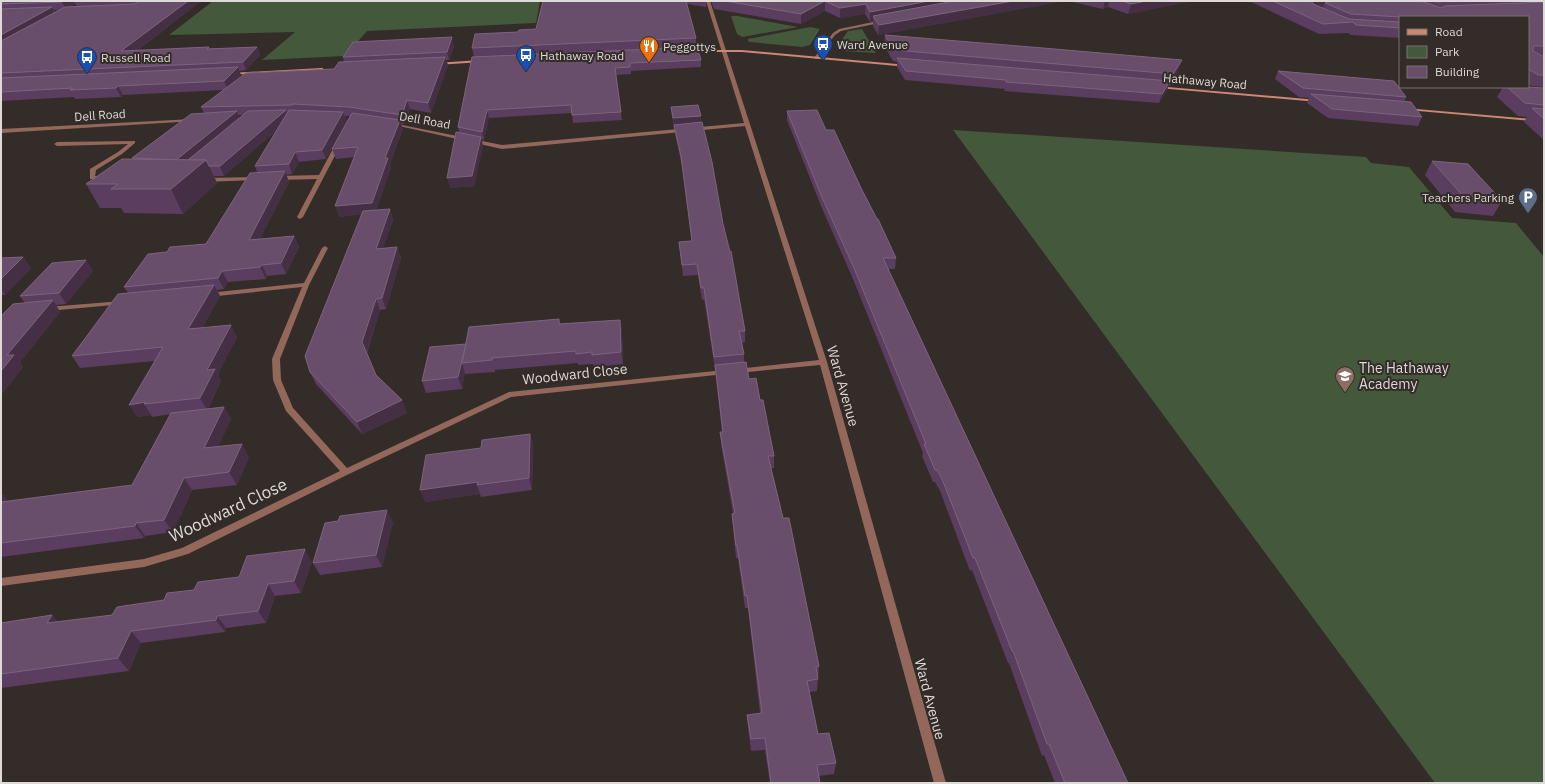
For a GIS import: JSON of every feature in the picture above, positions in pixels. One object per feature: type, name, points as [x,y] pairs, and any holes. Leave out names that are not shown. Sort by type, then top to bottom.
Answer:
[{"type":"street","name":"Ward Avenue","points":[[708,1],[823,362],[940,783]]},
{"type":"street","points":[[816,58],[834,34],[840,30],[886,20]]},
{"type":"street","points":[[686,51],[724,51],[914,66]]},
{"type":"street","points":[[428,64],[483,61]]},
{"type":"street","points":[[224,74],[325,69]]},
{"type":"street","name":"Hathaway Road","points":[[1155,87],[1328,102]]},
{"type":"street","points":[[1398,108],[1544,121]]},
{"type":"street","name":"Dell Road","points":[[1,131],[200,119]]},
{"type":"street","name":"Dell Road","points":[[382,123],[502,146],[748,124]]},
{"type":"street","points":[[300,217],[342,138]]},
{"type":"street","points":[[58,144],[133,142],[120,153],[93,169],[92,178],[115,179]]},
{"type":"street","points":[[275,179],[321,177]]},
{"type":"street","points":[[198,180],[267,179]]},
{"type":"street","points":[[325,248],[306,285],[276,358],[277,380],[289,408],[346,472]]},
{"type":"street","points":[[203,295],[306,285]]},
{"type":"street","points":[[44,310],[131,302]]},
{"type":"street","name":"Woodward Close","points":[[1,582],[144,563],[185,551],[346,472],[509,395],[823,362]]},
{"type":"green space","points":[[213,1],[540,1],[536,23],[367,31],[345,56],[262,60],[295,32],[169,35]]},
{"type":"green space","points":[[731,16],[798,27],[742,37],[737,34]]},
{"type":"green space","points":[[810,27],[820,29],[810,45],[802,47],[748,41],[748,39]]},
{"type":"green space","points":[[862,29],[876,53],[844,51],[837,46],[848,31]]},
{"type":"green space","name":"The Hathaway Academy","points":[[953,130],[1366,157],[1371,163],[1409,167],[1452,218],[1516,223],[1544,257],[1544,783],[1435,783]]},
{"type":"building","points":[[1,1],[63,1],[1,4]]},
{"type":"building","points":[[138,1],[188,1],[121,51],[209,47],[207,49],[257,47],[243,62],[1,73],[1,41],[65,7],[135,4]]},
{"type":"building","points":[[543,1],[686,1],[696,38],[472,48],[475,34],[518,32],[519,30],[536,29]]},
{"type":"building","points":[[725,1],[825,1],[801,14]]},
{"type":"building","points":[[825,1],[929,1],[870,12],[866,4],[840,8]]},
{"type":"building","points":[[954,1],[1013,1],[879,25],[873,16]]},
{"type":"building","points":[[1122,1],[1146,1],[1131,4]]},
{"type":"building","points":[[1273,1],[1315,1],[1312,2],[1313,4],[1349,19],[1399,22],[1399,28],[1356,25],[1353,22],[1323,24]]},
{"type":"building","points":[[1333,1],[1421,1],[1441,8],[1445,6],[1544,2],[1544,46],[1534,46],[1533,51],[1544,57],[1544,75],[1538,75],[1529,70],[1529,16],[1399,17],[1351,14],[1325,3]]},
{"type":"building","points":[[52,7],[1,35],[1,9]]},
{"type":"building","points":[[885,35],[1182,60],[1173,74],[894,50]]},
{"type":"building","points":[[452,37],[447,52],[343,57],[353,42]]},
{"type":"building","points":[[697,47],[701,60],[630,63],[630,67],[615,68],[621,112],[572,115],[571,105],[487,110],[482,132],[458,127],[472,57]]},
{"type":"building","points":[[445,57],[428,103],[407,100],[402,115],[349,107],[293,104],[201,107],[246,73],[334,69],[339,62]]},
{"type":"building","points":[[897,58],[1170,81],[1162,94],[1006,82],[1006,80],[906,71]]},
{"type":"building","points":[[238,67],[224,81],[118,86],[116,88],[70,90],[73,88],[1,92],[1,78]]},
{"type":"building","points":[[1278,71],[1394,81],[1406,97],[1303,88]]},
{"type":"building","points":[[1508,88],[1544,88],[1544,105],[1525,103]]},
{"type":"building","points":[[1311,94],[1411,102],[1422,117],[1332,109]]},
{"type":"building","points":[[698,105],[701,116],[673,118],[671,107]]},
{"type":"building","points":[[1532,108],[1544,109],[1544,119]]},
{"type":"building","points":[[286,110],[220,166],[209,166],[206,160],[188,160],[248,111]]},
{"type":"building","points":[[289,110],[343,112],[322,150],[295,152],[289,164],[255,166]]},
{"type":"building","points":[[817,110],[826,130],[834,130],[861,188],[878,219],[896,258],[883,258],[1128,783],[1065,783],[1049,744],[1047,744],[1013,651],[975,558],[973,558],[942,479],[937,470],[935,470],[924,444],[926,444],[854,268],[821,195],[787,111]]},
{"type":"building","points":[[237,111],[176,160],[132,158],[191,114]]},
{"type":"building","points":[[352,113],[400,120],[385,158],[388,158],[372,203],[335,206],[358,147],[332,149]]},
{"type":"building","points":[[702,122],[712,162],[723,224],[730,252],[731,251],[745,331],[739,331],[744,354],[714,357],[704,288],[701,288],[697,264],[682,265],[679,242],[692,241],[681,156],[674,125]]},
{"type":"building","points":[[456,132],[481,137],[472,176],[447,178]]},
{"type":"building","points":[[122,159],[206,160],[171,189],[111,189],[118,184],[86,184]]},
{"type":"building","points":[[1432,161],[1468,164],[1502,201],[1464,197]]},
{"type":"building","points":[[285,171],[249,240],[294,236],[281,263],[222,271],[218,278],[124,287],[148,254],[167,252],[170,247],[206,244],[250,173]]},
{"type":"building","points":[[390,209],[376,249],[397,247],[382,298],[376,299],[362,342],[376,375],[402,400],[357,422],[310,372],[305,356],[363,211]]},
{"type":"building","points":[[23,257],[1,279],[1,258]]},
{"type":"building","points":[[86,260],[59,293],[20,296],[52,263]]},
{"type":"building","points":[[214,285],[188,329],[231,325],[207,370],[215,369],[200,398],[144,404],[146,402],[129,405],[163,347],[72,356],[118,294]]},
{"type":"building","points":[[53,300],[7,355],[14,355],[1,371],[1,316],[13,304]]},
{"type":"building","points":[[559,319],[559,324],[620,320],[621,352],[592,355],[592,352],[576,354],[576,351],[492,358],[492,360],[462,363],[469,327]]},
{"type":"building","points":[[466,344],[458,377],[422,381],[430,347]]},
{"type":"building","points":[[746,362],[749,379],[756,378],[760,400],[763,400],[774,456],[768,456],[783,518],[789,518],[819,666],[816,667],[818,679],[807,681],[818,734],[829,733],[836,763],[817,765],[820,783],[771,783],[765,738],[751,739],[747,715],[762,713],[747,595],[745,596],[736,546],[732,514],[735,513],[720,432],[723,432],[715,365]]},
{"type":"building","points":[[224,407],[204,448],[242,444],[229,472],[184,478],[164,520],[136,523],[135,526],[1,543],[1,502],[132,485],[171,413]]},
{"type":"building","points":[[530,434],[529,478],[477,485],[478,482],[420,490],[426,455],[481,448],[482,440]]},
{"type":"building","points":[[387,510],[376,555],[313,563],[325,523],[338,521],[340,516]]},
{"type":"building","points":[[305,549],[294,581],[268,584],[258,611],[217,616],[216,620],[131,631],[118,658],[1,674],[1,623],[52,615],[47,623],[112,615],[117,607],[164,600],[167,593],[194,590],[198,582],[239,577],[247,556]]},
{"type":"place","name":"Ward Avenue","points":[[823,61]]},
{"type":"place","name":"Peggottys","points":[[649,63]]},
{"type":"place","name":"Hathaway Road","points":[[526,72]]},
{"type":"place","name":"Russell Road","points":[[87,74]]},
{"type":"place","name":"Teachers Parking","points":[[1528,214]]},
{"type":"place","name":"The Hathaway Academy","points":[[1345,393]]}]
